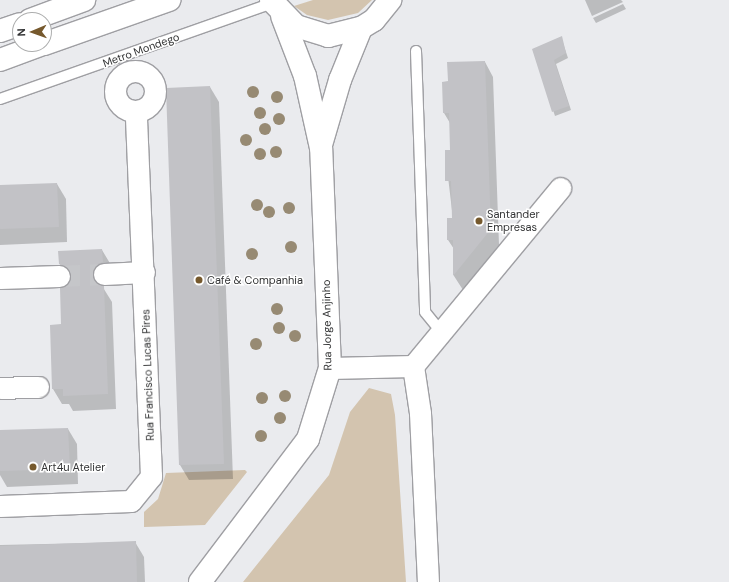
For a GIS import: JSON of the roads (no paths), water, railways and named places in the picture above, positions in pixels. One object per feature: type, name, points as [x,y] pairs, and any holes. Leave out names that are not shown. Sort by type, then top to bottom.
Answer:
[{"type":"street","points":[[52,12],[84,0]]},
{"type":"street","points":[[52,41],[169,0]]},
{"type":"street","points":[[277,5],[312,33],[345,34],[361,28],[374,20],[390,0]]},
{"type":"street","name":"Rua Jorge Anjinho","points":[[200,582],[308,439],[330,368],[320,148],[306,76],[277,5]]},
{"type":"street","points":[[0,31],[12,27]]},
{"type":"street","name":"Rua Jorge Anjinho","points":[[320,148],[340,80],[361,28]]},
{"type":"street","points":[[0,60],[22,52]]},
{"type":"street","name":"Rua Francisco Lucas Pires","points":[[0,506],[131,501],[151,476],[144,272],[136,111]]},
{"type":"street","points":[[428,582],[420,413],[413,366],[560,188]]},
{"type":"street","points":[[104,274],[144,272]]},
{"type":"street","points":[[0,278],[59,276]]},
{"type":"street","points":[[330,368],[413,366]]},
{"type":"street","points":[[0,388],[38,387]]},
{"type":"lane","name":"Metro Mondego","points":[[0,99],[277,5]]},
{"type":"lane","points":[[416,51],[425,312],[441,332]]},
{"type":"tunnel","points":[[59,276],[104,274]]},
{"type":"place","name":"Santander Empresas","points":[[479,221]]},
{"type":"place","name":"Café & Companhia","points":[[199,280]]},
{"type":"place","name":"Art4u Atelier","points":[[33,467]]}]
